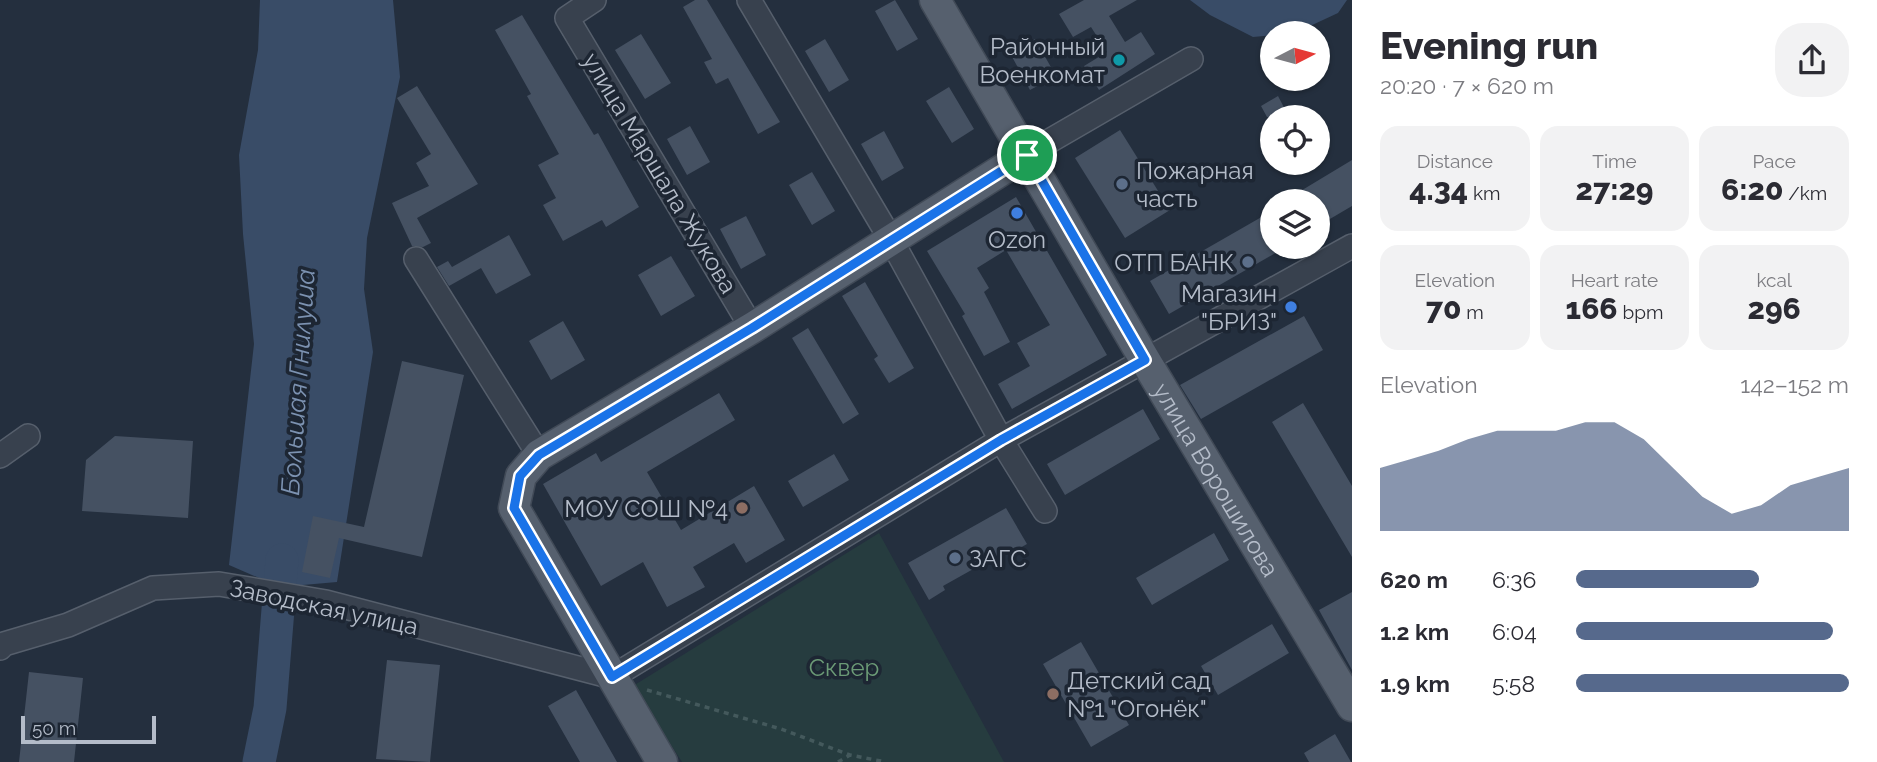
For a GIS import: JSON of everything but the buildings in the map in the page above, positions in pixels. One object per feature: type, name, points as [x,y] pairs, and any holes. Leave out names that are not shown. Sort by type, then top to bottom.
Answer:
[{"type":"main road","name":"улица Ворошилова","points":[[935,0],[1145,360],[1352,706]]},
{"type":"main road","points":[[661,761],[514,508],[520,476],[539,455],[752,328],[890,238],[1027,155]]},
{"type":"street","name":"улица Маршала Жукова","points":[[594,0],[567,18],[752,328]]},
{"type":"street","points":[[749,0],[890,238],[1001,440],[1045,511]]},
{"type":"street","points":[[1027,155],[1191,60]]},
{"type":"street","points":[[612,677],[1001,440],[1352,246]]},
{"type":"street","points":[[416,259],[539,455]]},
{"type":"street","points":[[0,456],[28,436]]},
{"type":"street","name":"Заводская улица","points":[[0,648],[4,644],[68,625],[153,588],[187,584],[250,589],[326,602],[612,677]]},
{"type":"path","points":[[645,690],[781,729],[850,755],[886,762]]},
{"type":"path","points":[[838,762],[850,755]]},
{"type":"green space","name":"Сквер","points":[[879,533],[1004,762],[682,762],[633,686]]},
{"type":"water","points":[[260,0],[393,0],[400,77],[367,238],[364,289],[373,352],[337,582],[280,587],[229,565],[254,344],[243,234],[239,155],[258,50]]},
{"type":"water","points":[[1190,0],[1347,0],[1338,13],[1321,21],[1260,21],[1260,36],[1253,37],[1210,15]]},
{"type":"waterway","name":"Большая Гнилуша","points":[[259,762],[270,708],[282,560]]},
{"type":"place","name":"Районный Военкомат","points":[[1119,60]]},
{"type":"place","name":"Пожарная часть","points":[[1122,184]]},
{"type":"place","name":"Ozon","points":[[1017,213]]},
{"type":"place","name":"ОТП БАНК","points":[[1248,262]]},
{"type":"place","name":"Магазин \"БРИЗ\"","points":[[1291,307]]},
{"type":"place","name":"МОУ СОШ №4","points":[[742,508]]},
{"type":"place","name":"ЗАГС","points":[[955,558]]},
{"type":"place","name":"Детский сад №1 \"Огонёк\"","points":[[1053,694]]},
{"type":"route","points":[[1027,155],[1145,360],[1001,440],[612,677],[514,508],[520,476],[539,455],[752,328],[890,238],[1027,155]]}]
